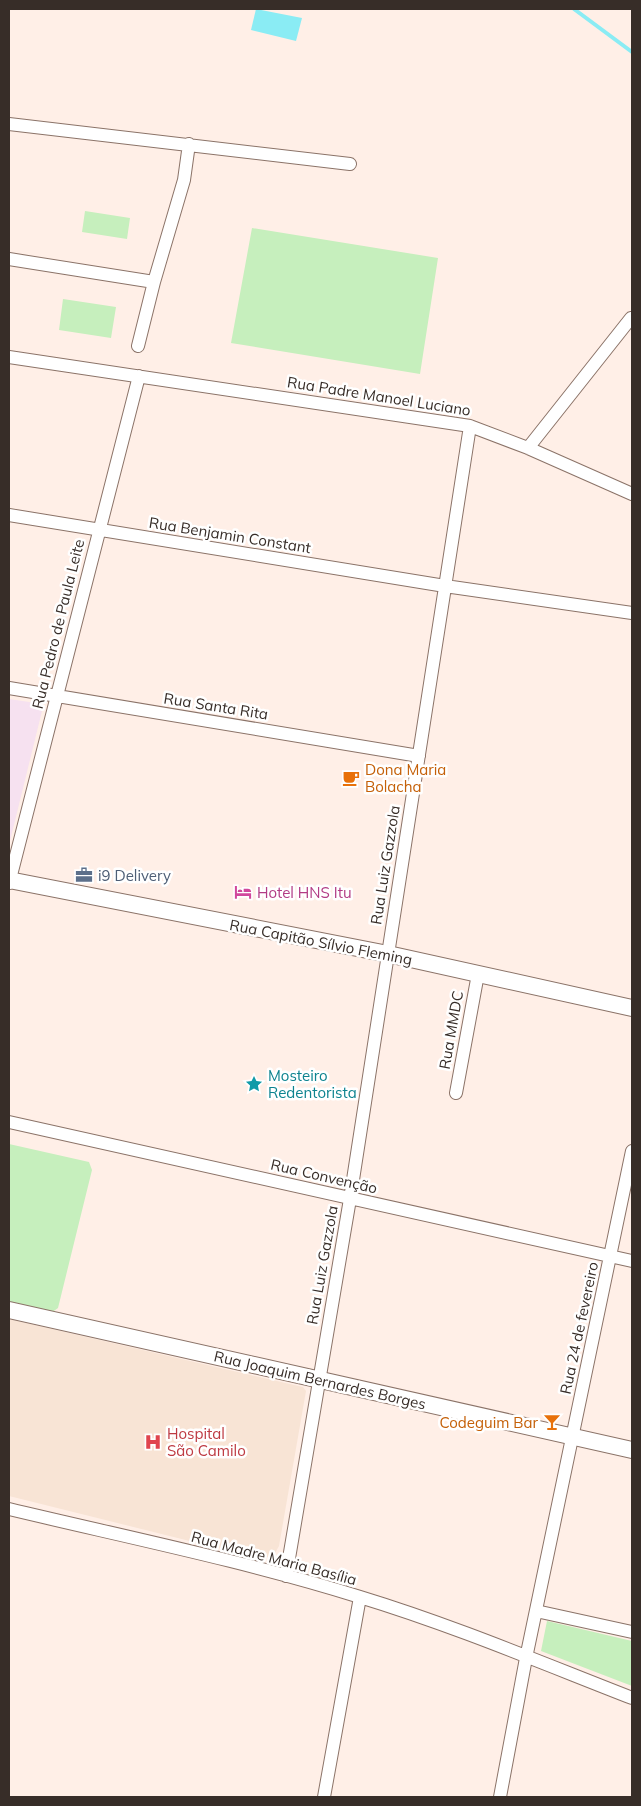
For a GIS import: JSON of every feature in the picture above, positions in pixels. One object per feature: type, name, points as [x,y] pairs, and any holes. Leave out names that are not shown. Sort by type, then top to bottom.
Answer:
[{"type":"main road","name":"Rua Capitão Sílvio Fleming","points":[[9,881],[388,954],[632,1008]]},
{"type":"main road","name":"Rua Joaquim Bernardes Borges","points":[[9,1310],[632,1450]]},
{"type":"street","points":[[9,124],[350,164]]},
{"type":"street","points":[[138,346],[154,282],[184,180],[189,144]]},
{"type":"street","points":[[9,259],[154,282]]},
{"type":"street","points":[[528,448],[631,318]]},
{"type":"street","name":"Rua Padre Manoel Luciano","points":[[9,357],[470,426],[528,448],[632,494]]},
{"type":"street","name":"Rua Pedro de Paula Leite","points":[[9,881],[139,376]]},
{"type":"street","name":"Rua Luiz Gazzola","points":[[286,1576],[350,1199],[470,426]]},
{"type":"street","name":"Rua Benjamin Constant","points":[[9,515],[445,586],[632,613]]},
{"type":"street","name":"Rua Santa Rita","points":[[9,688],[419,756]]},
{"type":"street","name":"Rua MMDC","points":[[456,1093],[478,974]]},
{"type":"street","name":"Rua Convenção","points":[[9,1122],[632,1261]]},
{"type":"street","name":"Rua 24 de fevereiro","points":[[500,1797],[526,1658],[632,1151]]},
{"type":"street","name":"Rua Madre Maria Basília","points":[[9,1508],[286,1576],[360,1597],[429,1620],[632,1698]]},
{"type":"street","points":[[324,1797],[360,1597]]},
{"type":"street","points":[[536,1611],[632,1632]]},
{"type":"shaded area","points":[[9,699],[36,703],[42,711],[9,845]]},
{"type":"shaded area","name":"Hospital São Camilo","points":[[9,1319],[303,1387],[306,1391],[279,1546],[274,1555],[262,1559],[9,1496]]},
{"type":"green space","points":[[85,211],[130,218],[127,239],[82,232]]},
{"type":"green space","points":[[252,228],[438,258],[420,374],[231,343]]},
{"type":"green space","points":[[63,299],[116,307],[111,338],[59,330]]},
{"type":"green space","points":[[9,1144],[89,1162],[92,1170],[58,1308],[51,1313],[9,1304]]},
{"type":"green space","points":[[547,1621],[632,1641],[632,1686],[541,1651]]},
{"type":"water","points":[[256,9],[302,18],[296,41],[251,30]]},
{"type":"waterway","points":[[574,9],[632,52]]},
{"type":"place","name":"Dona Maria Bolacha","points":[[351,778]]},
{"type":"place","name":"i9 Delivery","points":[[84,875]]},
{"type":"place","name":"Hotel HNS Itu","points":[[243,892]]},
{"type":"place","name":"Mosteiro Redentorista","points":[[254,1084]]},
{"type":"place","name":"Codeguim Bar","points":[[552,1422]]},
{"type":"place","name":"Hospital São Camilo","points":[[153,1442]]}]
